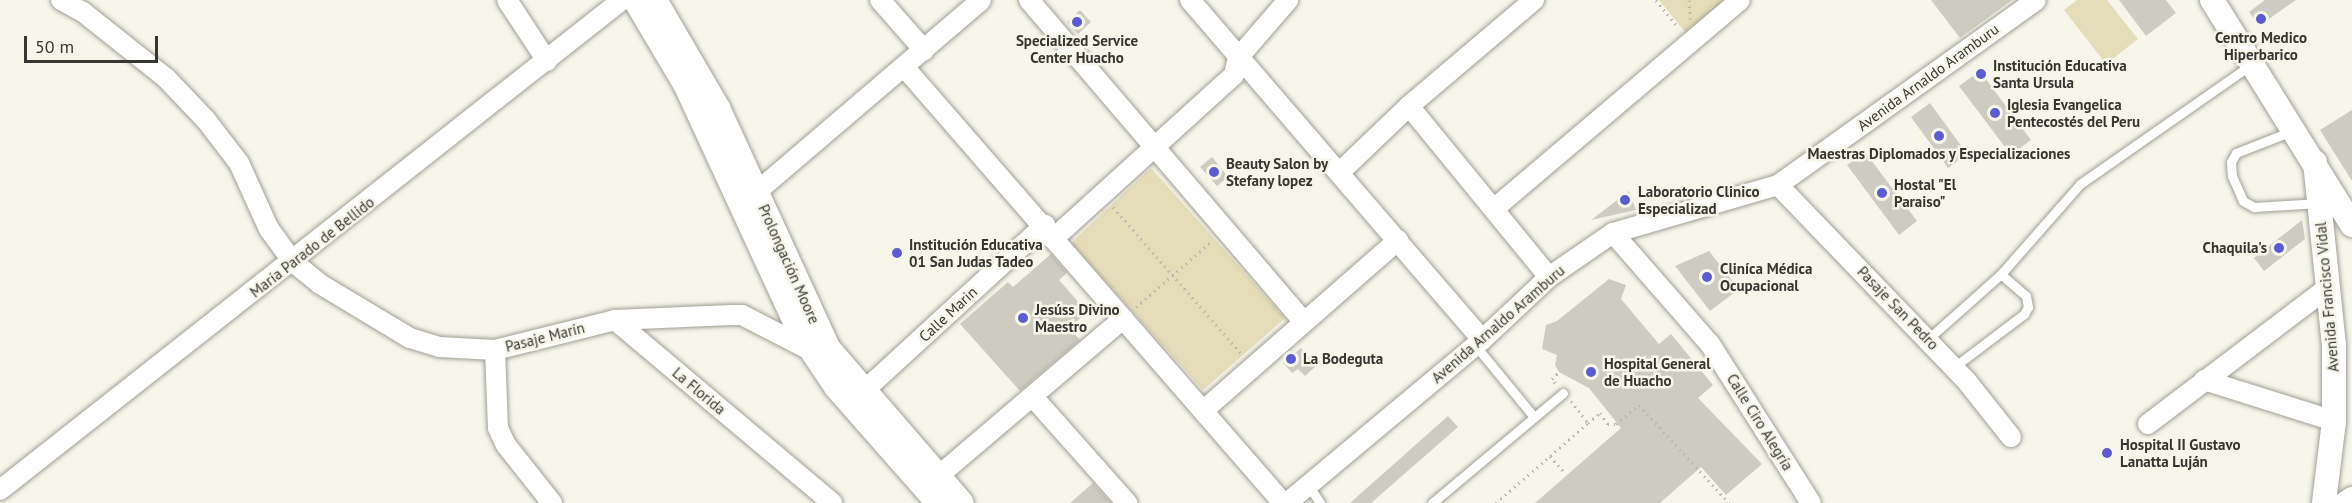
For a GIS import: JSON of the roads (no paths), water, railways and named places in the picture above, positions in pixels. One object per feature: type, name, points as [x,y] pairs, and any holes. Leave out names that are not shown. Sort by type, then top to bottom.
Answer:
[{"type":"street","name":"Pasaje Marín","points":[[61,0],[89,6],[166,78],[206,120],[239,163],[269,229],[293,262],[320,284],[410,338],[439,347],[495,350],[615,320],[742,315],[820,351]]},
{"type":"street","points":[[507,0],[547,61]]},
{"type":"street","name":"María Parado de Bellido","points":[[0,490],[293,262],[622,0]]},
{"type":"street","name":"Prolongación Moore","points":[[635,0],[750,198]]},
{"type":"street","name":"Prolongación Moore","points":[[655,0],[718,108],[750,198],[820,351],[934,489],[962,503]]},
{"type":"street","points":[[880,0],[924,50]]},
{"type":"street","points":[[750,198],[905,68],[981,0]]},
{"type":"street","points":[[1029,0],[1305,322]]},
{"type":"street","points":[[1190,0],[1398,240],[1478,342]]},
{"type":"street","name":"Calle Marin","points":[[858,396],[1049,232],[1101,194],[1234,75],[1238,58],[1288,0]]},
{"type":"street","points":[[1340,172],[1409,106],[1534,0]]},
{"type":"street","points":[[1495,208],[1740,0]]},
{"type":"street","name":"Avenida Arnaldo Aramburu","points":[[1285,503],[1478,342],[1550,277],[1613,233],[1778,186],[2036,0]]},
{"type":"street","points":[[2212,0],[2315,162],[2352,225]]},
{"type":"street","points":[[905,68],[1285,503]]},
{"type":"street","points":[[1409,106],[1550,277]]},
{"type":"street","name":"Avenida Francisco Vidal","points":[[2315,162],[2334,345],[2334,421],[2324,503]]},
{"type":"street","name":"Pasaje San Pedro","points":[[1778,186],[1954,367],[2011,437]]},
{"type":"street","name":"Calle Ciro Alegría","points":[[1613,233],[1710,344],[1811,503]]},
{"type":"street","points":[[1204,410],[1398,240]]},
{"type":"street","points":[[2148,424],[2327,288]]},
{"type":"street","points":[[934,489],[1033,397],[1123,318]]},
{"type":"street","name":"La Florida","points":[[615,320],[832,503]]},
{"type":"street","points":[[495,350],[498,428],[506,445],[552,503]]},
{"type":"street","points":[[2204,380],[2334,421]]},
{"type":"street","points":[[1033,397],[1127,503]]},
{"type":"street","points":[[2346,503],[2352,499]]},
{"type":"lane","points":[[1928,339],[2001,273],[2080,184],[2252,64]]},
{"type":"lane","points":[[2295,130],[2245,147],[2231,162],[2232,176],[2243,201],[2254,207],[2319,202]]},
{"type":"lane","points":[[1954,367],[2024,314],[2028,306],[2026,296],[2001,273]]},
{"type":"lane","points":[[1478,342],[1534,417]]},
{"type":"lane","points":[[1432,503],[1563,393]]},
{"type":"lane","points":[[1308,485],[1320,503]]},
{"type":"place","name":"Centro Medico Hiperbarico","points":[[2261,19]]},
{"type":"place","name":"Specialized Service Center Huacho","points":[[1077,22]]},
{"type":"place","name":"Institución Educativa Santa Ursula","points":[[1981,74]]},
{"type":"place","name":"Iglesia Evangelica Pentecostés del Peru","points":[[1995,113]]},
{"type":"place","name":"Maestras Diplomados y Especializaciones","points":[[1939,136]]},
{"type":"place","name":"Beauty Salon by Stefany lopez","points":[[1214,172]]},
{"type":"place","name":"Hostal \"El Paraiso\"","points":[[1882,193]]},
{"type":"place","name":"Laboratorio Clinico Especializad","points":[[1625,200]]},
{"type":"place","name":"Chaquila's","points":[[2279,248]]},
{"type":"place","name":"Institución Educativa 01 San Judas Tadeo","points":[[897,253]]},
{"type":"place","name":"Cliníca Médica Ocupacional","points":[[1707,277]]},
{"type":"place","name":"Jesúss Divino Maestro","points":[[1023,318]]},
{"type":"place","name":"La Bodeguta","points":[[1291,359]]},
{"type":"place","name":"Hospital General de Huacho","points":[[1591,372]]},
{"type":"place","name":"Hospital II Gustavo Lanatta Luján","points":[[2107,453]]}]
